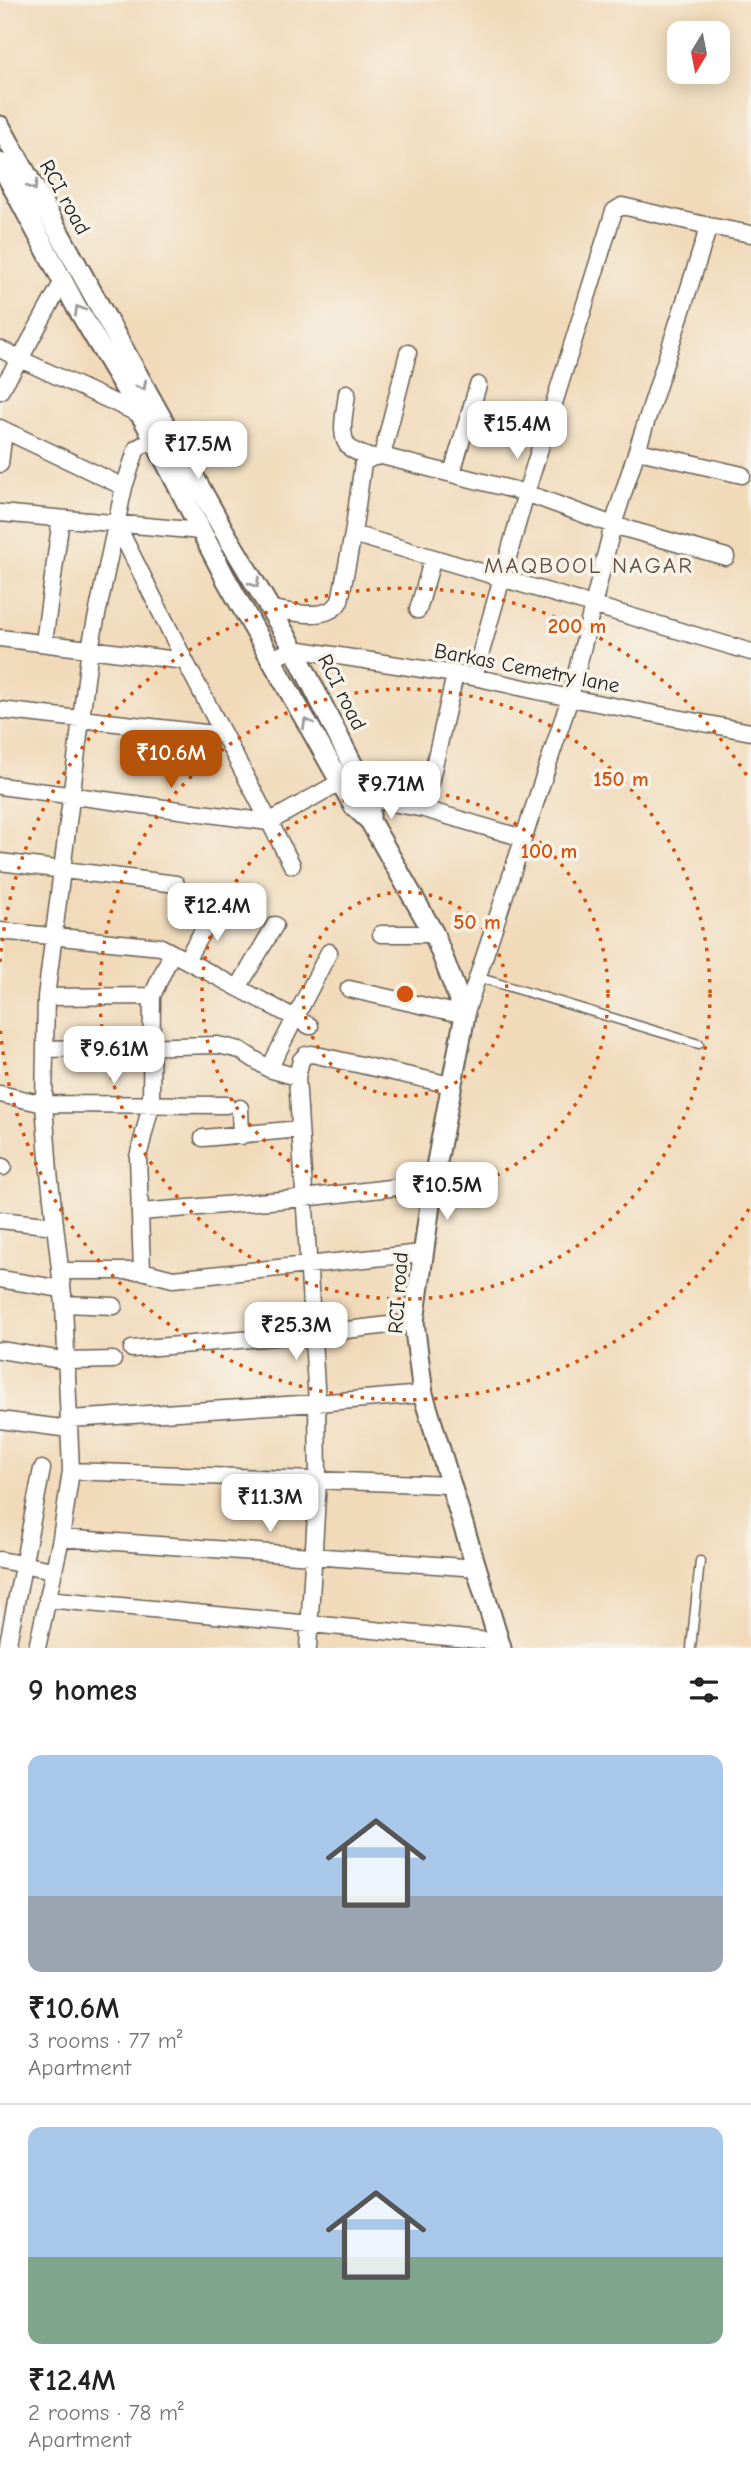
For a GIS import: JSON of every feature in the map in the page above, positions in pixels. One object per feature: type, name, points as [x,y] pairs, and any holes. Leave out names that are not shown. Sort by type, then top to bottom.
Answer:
[{"type":"street","name":"RCI road","points":[[0,126],[161,436],[294,649],[362,802]]},
{"type":"street","points":[[0,163],[63,281],[141,415],[161,436],[201,531],[340,782],[362,802],[434,934],[465,1014]]},
{"type":"street","points":[[474,677],[614,211],[622,206],[751,234]]},
{"type":"street","points":[[465,1014],[570,698],[613,525],[639,451],[709,226]]},
{"type":"street","points":[[0,391],[63,281]]},
{"type":"street","points":[[0,349],[141,415]]},
{"type":"street","points":[[377,457],[408,353]]},
{"type":"street","points":[[452,473],[478,385]]},
{"type":"street","points":[[347,393],[343,434],[351,449],[527,494],[613,525],[726,557]]},
{"type":"street","points":[[0,464],[2,430],[124,487]]},
{"type":"street","points":[[37,1648],[61,1538],[71,1471],[68,1361],[44,1104],[46,997],[90,648],[124,487],[137,448],[161,436]]},
{"type":"street","points":[[639,451],[742,475]]},
{"type":"street","points":[[270,608],[320,614],[336,608],[340,601],[353,534],[363,463],[377,457]]},
{"type":"street","points":[[0,513],[201,531]]},
{"type":"street","points":[[44,642],[61,519]]},
{"type":"street","points":[[117,525],[292,865]]},
{"type":"street","points":[[353,534],[751,652]]},
{"type":"street","points":[[418,610],[433,558]]},
{"type":"street","points":[[0,638],[185,661]]},
{"type":"street","points":[[271,659],[294,649]]},
{"type":"street","name":"Barkas Cemetry lane","points":[[294,649],[474,677],[751,732]]},
{"type":"street","points":[[424,809],[455,675]]},
{"type":"street","points":[[0,710],[223,735]]},
{"type":"street","points":[[0,786],[269,822],[340,782]]},
{"type":"street","points":[[362,802],[424,809],[523,838]]},
{"type":"street","points":[[0,862],[176,884]]},
{"type":"street","points":[[142,1271],[138,1157],[152,1105],[152,996],[216,908]]},
{"type":"street","points":[[237,988],[275,925]]},
{"type":"street","points":[[0,931],[161,947],[303,1022]]},
{"type":"street","points":[[381,934],[434,934]]},
{"type":"street","points":[[269,1069],[303,1022],[328,952]]},
{"type":"street","points":[[349,989],[465,1014]]},
{"type":"street","points":[[46,997],[152,996]]},
{"type":"street","name":"RCI road","points":[[465,1014],[433,1183],[414,1322],[423,1394],[500,1645]]},
{"type":"street","points":[[45,1049],[230,1046],[269,1069],[297,1077]]},
{"type":"street","points":[[307,1648],[318,1480],[317,1403],[297,1077],[301,1060],[312,1054],[451,1085]]},
{"type":"street","points":[[0,1094],[44,1104],[233,1107],[241,1136]]},
{"type":"street","points":[[203,1138],[300,1129]]},
{"type":"street","points":[[141,1212],[304,1198],[433,1183]]},
{"type":"street","points":[[0,1220],[55,1226]]},
{"type":"street","points":[[60,1271],[142,1271],[173,1279],[422,1253]]},
{"type":"street","points":[[0,1279],[63,1297],[114,1306]]},
{"type":"street","points":[[132,1349],[313,1334],[414,1322]]},
{"type":"street","points":[[0,1350],[68,1361],[113,1360]]},
{"type":"street","points":[[0,1420],[70,1424],[423,1394]]},
{"type":"street","points":[[7,1648],[42,1469]]},
{"type":"street","points":[[71,1471],[450,1485]]},
{"type":"street","points":[[61,1538],[477,1568]]},
{"type":"street","points":[[0,1560],[53,1570]]},
{"type":"street","points":[[47,1599],[309,1622],[500,1645]]},
{"type":"lane","points":[[477,977],[699,1044]]},
{"type":"lane","points":[[691,1648],[700,1561]]},
{"type":"district","name":"MAQBOOL NAGAR","points":[[589,565]]}]
